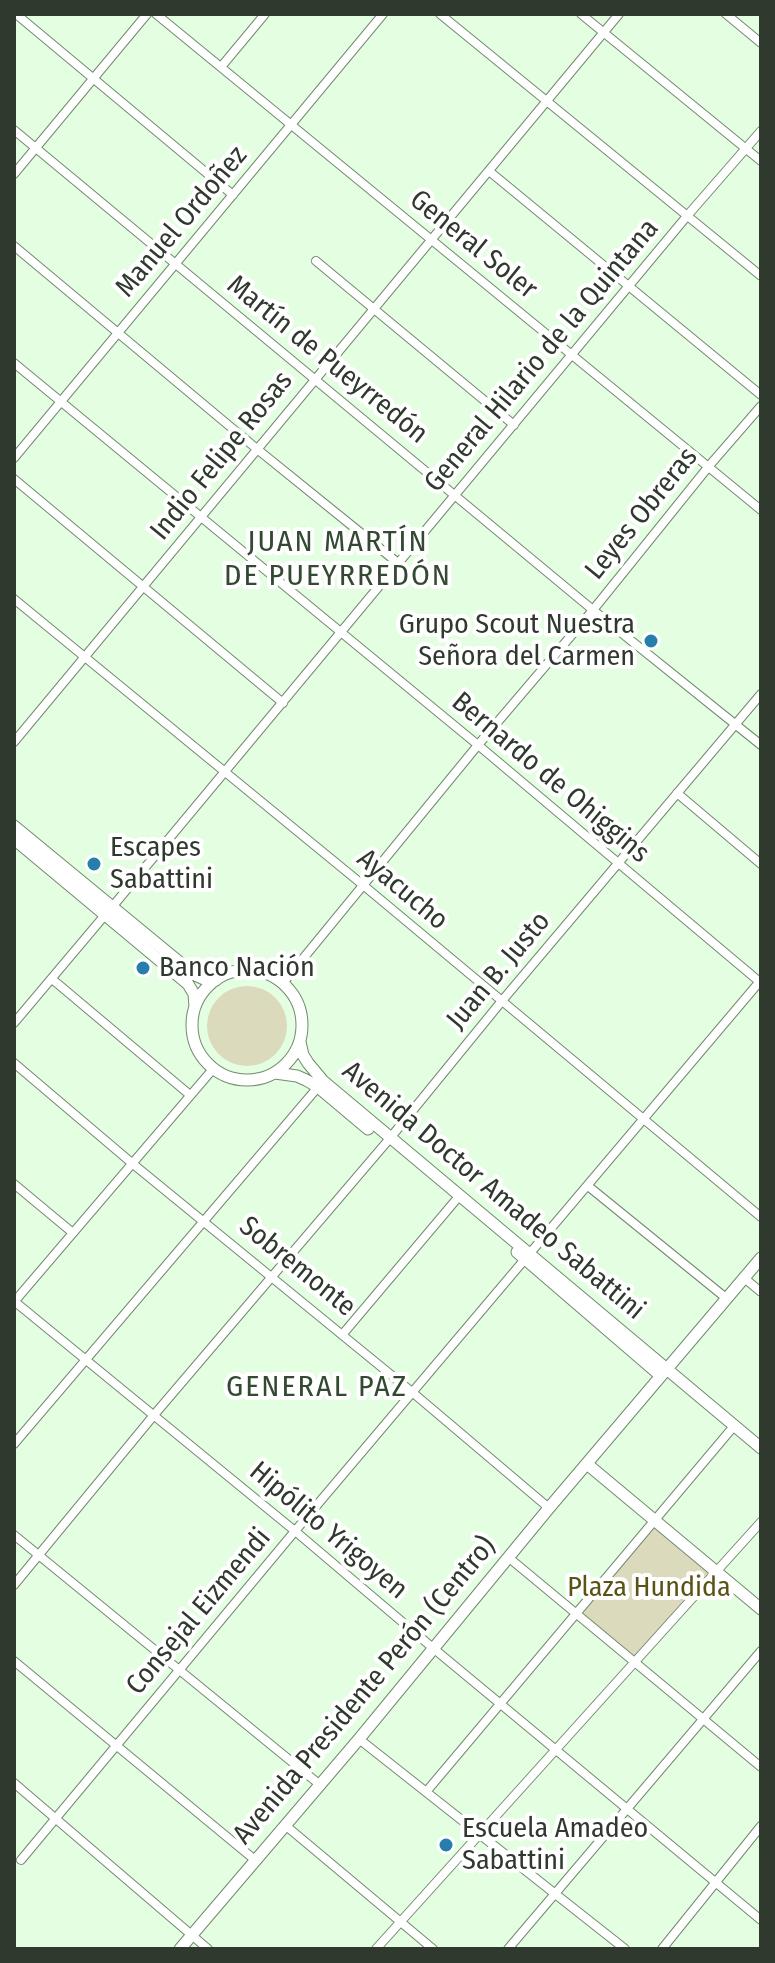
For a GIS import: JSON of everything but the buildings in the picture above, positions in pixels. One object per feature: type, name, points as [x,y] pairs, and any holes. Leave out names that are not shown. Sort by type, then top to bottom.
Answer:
[{"type":"main road","points":[[14,826],[188,984],[194,994],[192,1025],[195,1041],[202,1057],[213,1069],[228,1077],[260,1079],[286,1065],[300,1042],[300,1010],[293,995],[283,983],[268,974],[250,970],[233,972],[216,980],[203,992],[195,1008]]},
{"type":"main road","points":[[14,839],[195,975],[216,980]]},
{"type":"main road","name":"Avenida Doctor Amadeo Sabattini","points":[[300,1042],[303,1055],[315,1073],[455,1201],[527,1256]]},
{"type":"main road","name":"Avenida Doctor Amadeo Sabattini","points":[[275,1073],[297,1076],[318,1087],[388,1140],[664,1372],[761,1448]]},
{"type":"main road","name":"Avenida Presidente Perón (Centro)","points":[[180,1949],[761,1258]]},
{"type":"main road","points":[[587,1464],[761,1609]]},
{"type":"street","points":[[16,14],[233,195]]},
{"type":"street","points":[[14,174],[147,14]]},
{"type":"street","name":"General Soler","points":[[156,14],[761,510]]},
{"type":"street","points":[[221,67],[265,14]]},
{"type":"street","name":"Manuel Ordoñez","points":[[14,458],[383,14]]},
{"type":"street","points":[[440,14],[761,276]]},
{"type":"street","points":[[581,14],[761,161]]},
{"type":"street","name":"Indio Felipe Rosas","points":[[14,742],[619,14]]},
{"type":"street","points":[[726,14],[761,43]]},
{"type":"street","name":"Martín de Pueyrredón","points":[[14,130],[593,610],[761,745]]},
{"type":"street","name":"General Hilario de la Quintana","points":[[14,1023],[761,131]]},
{"type":"street","points":[[489,171],[761,395]]},
{"type":"street","points":[[14,246],[398,563]]},
{"type":"street","points":[[316,261],[514,425]]},
{"type":"street","name":"Bernardo de Ohiggins","points":[[14,363],[761,982]]},
{"type":"street","name":"Leyes Obreras","points":[[283,983],[761,406]]},
{"type":"street","points":[[14,479],[283,703]]},
{"type":"street","name":"Ayacucho","points":[[14,599],[761,1217]]},
{"type":"street","name":"Juan B. Justo","points":[[14,1585],[761,694]]},
{"type":"street","points":[[677,793],[761,864]]},
{"type":"street","points":[[52,979],[190,1095]]},
{"type":"street","name":"Consejal Eizmendi","points":[[21,1860],[412,1392],[761,982]]},
{"type":"street","name":"Sobremonte","points":[[14,1063],[549,1508]]},
{"type":"street","points":[[14,1301],[213,1069]]},
{"type":"street","points":[[14,1444],[318,1087]]},
{"type":"street","points":[[14,1184],[73,1233]]},
{"type":"street","points":[[588,1186],[726,1298]]},
{"type":"street","points":[[342,1335],[455,1201]]},
{"type":"street","points":[[743,1277],[761,1292]]},
{"type":"street","name":"Hipólito Yrigoyen","points":[[14,1301],[761,1920]]},
{"type":"street","points":[[426,1792],[734,1426]]},
{"type":"street","points":[[376,1949],[761,1522]]},
{"type":"street","points":[[14,1535],[319,1784]]},
{"type":"street","points":[[508,1557],[761,1767]]},
{"type":"street","points":[[508,1949],[761,1651]]},
{"type":"street","points":[[14,1661],[255,1860]]},
{"type":"street","points":[[359,1739],[625,1949]]},
{"type":"street","points":[[14,1783],[208,1949]]},
{"type":"street","points":[[285,1825],[433,1949]]},
{"type":"street","points":[[662,1949],[761,1826]]},
{"type":"green space","points":[[239,986],[255,986],[276,997],[287,1018],[287,1034],[276,1055],[255,1066],[239,1066],[225,1060],[213,1048],[207,1034],[207,1018],[213,1004],[225,992]]},
{"type":"green space","name":"Plaza Hundida","points":[[654,1526],[709,1573],[635,1656],[582,1614]]},
{"type":"place","name":"Grupo Scout Nuestra Señora del Carmen","points":[[651,641]]},
{"type":"place","name":"Escapes Sabattini","points":[[94,864]]},
{"type":"place","name":"Banco Nación","points":[[143,968]]},
{"type":"place","name":"Escuela Amadeo Sabattini","points":[[446,1845]]},
{"type":"district","name":"JUAN MARTÍN DE PUEYRREDÓN","points":[[338,560]]},
{"type":"district","name":"GENERAL PAZ","points":[[317,1388]]}]
